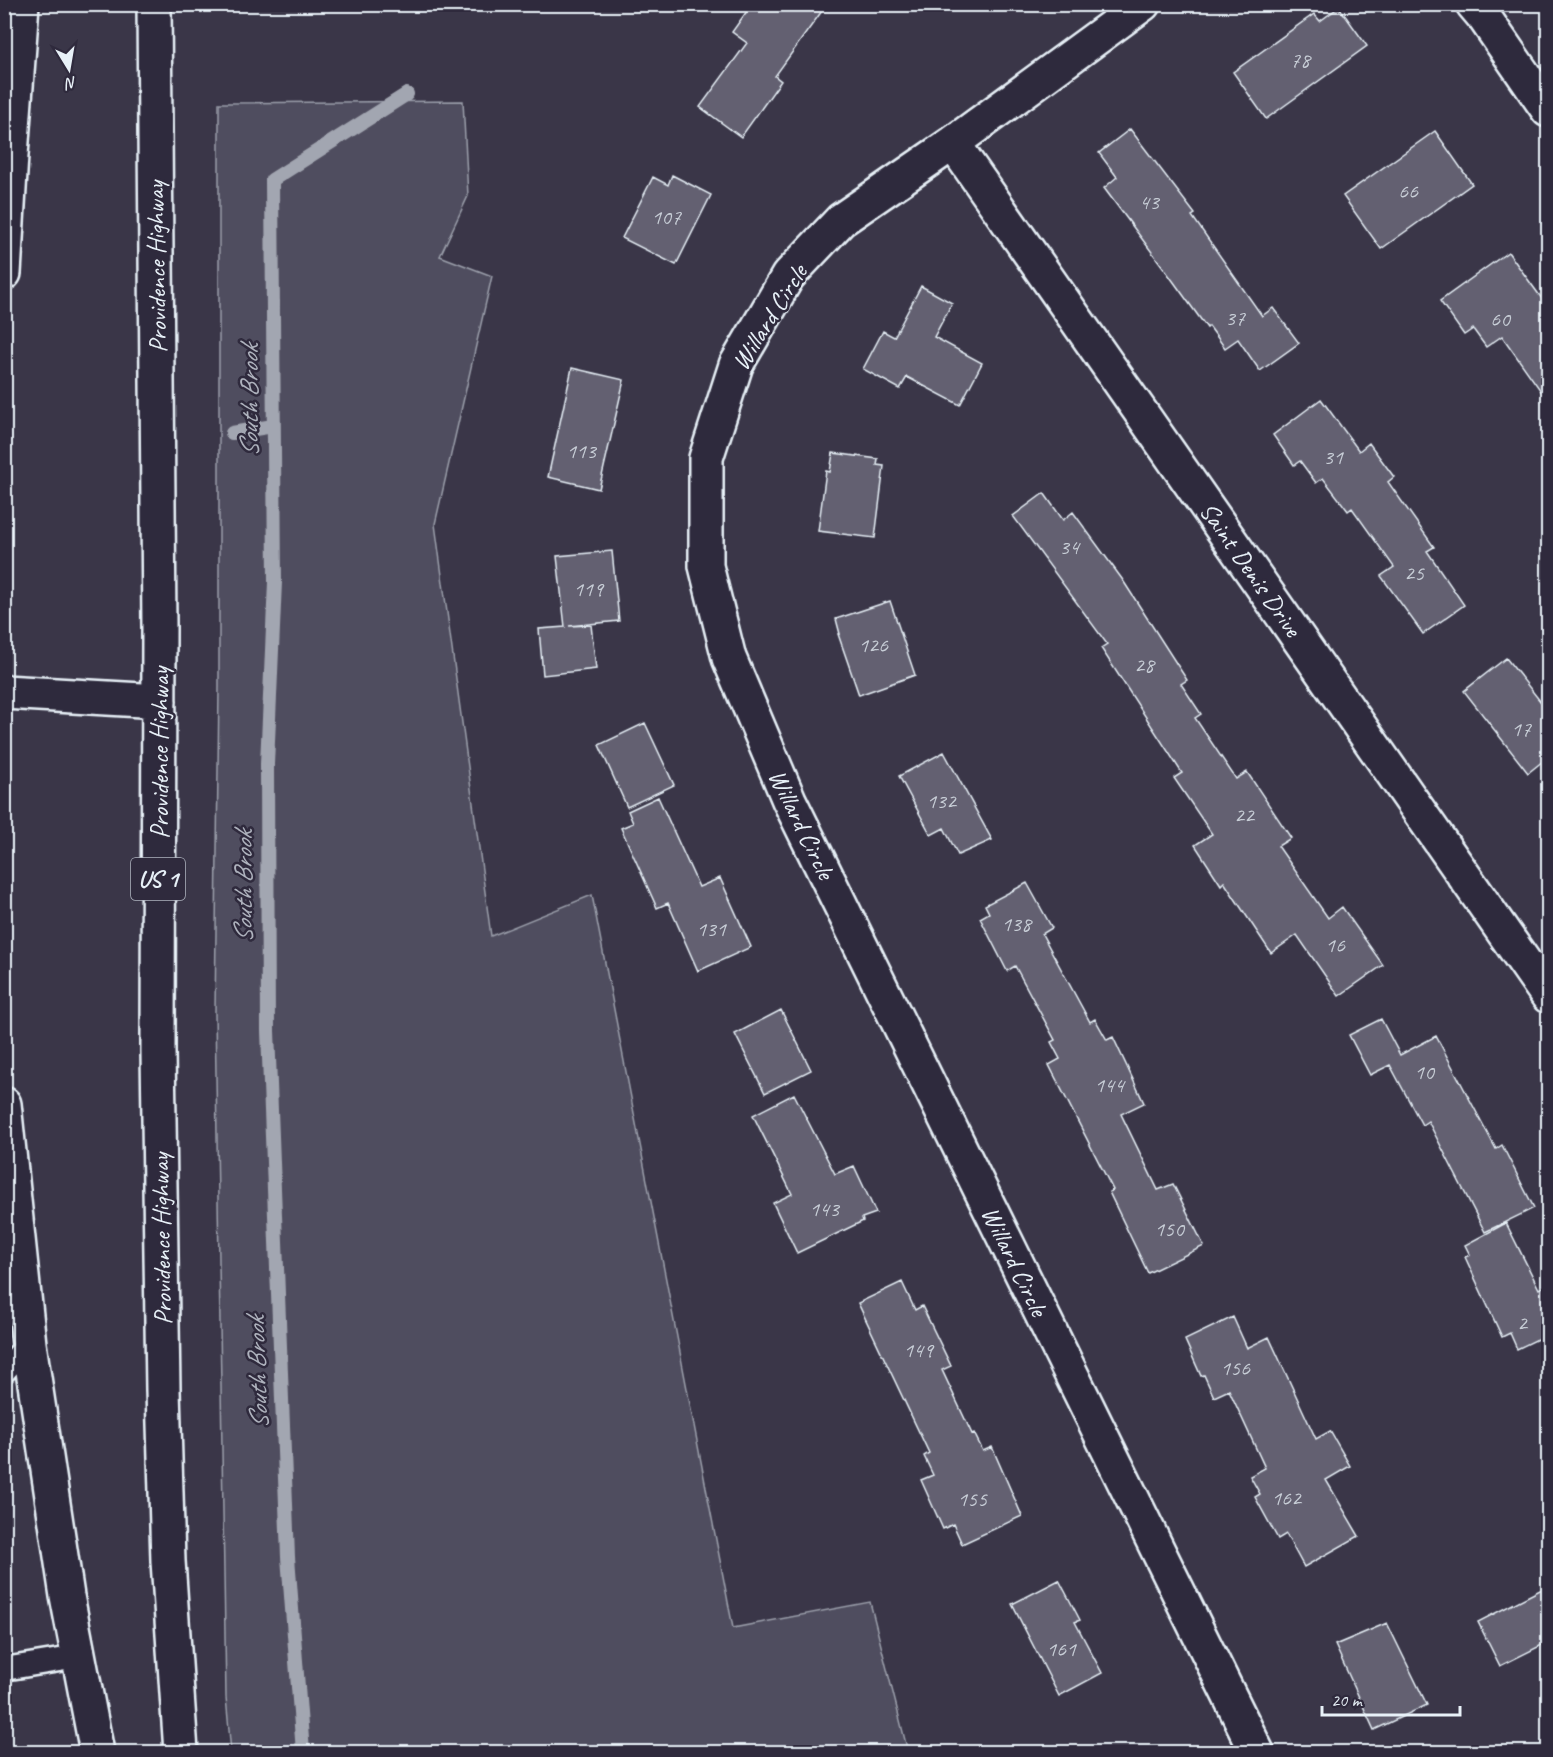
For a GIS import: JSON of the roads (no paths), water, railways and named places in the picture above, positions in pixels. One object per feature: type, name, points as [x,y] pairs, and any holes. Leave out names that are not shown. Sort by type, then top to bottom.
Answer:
[{"type":"street","points":[[4,273],[10,155],[22,4]]},
{"type":"street","name":"Providence Highway","points":[[154,4],[159,701],[158,1051],[168,1561],[181,1752]]},
{"type":"street","name":"Willard Circle","points":[[1143,4],[953,143],[840,220],[788,276],[736,364],[706,458],[706,566],[729,658],[789,800],[1257,1752]]},
{"type":"street","points":[[1473,4],[1484,16],[1548,110]]},
{"type":"street","name":"Saint Denis Drive","points":[[953,143],[1548,996]]},
{"type":"street","points":[[4,692],[159,701]]},
{"type":"street","points":[[4,1104],[29,1344],[78,1657],[97,1752]]},
{"type":"lane","points":[[4,1371],[29,1344]]},
{"type":"lane","points":[[4,1670],[78,1657]]},
{"type":"waterway","name":"South Brook","points":[[303,1752],[288,1557],[268,1031],[267,764],[275,582],[272,180],[407,94]]},
{"type":"waterway","points":[[232,433],[273,426]]}]
